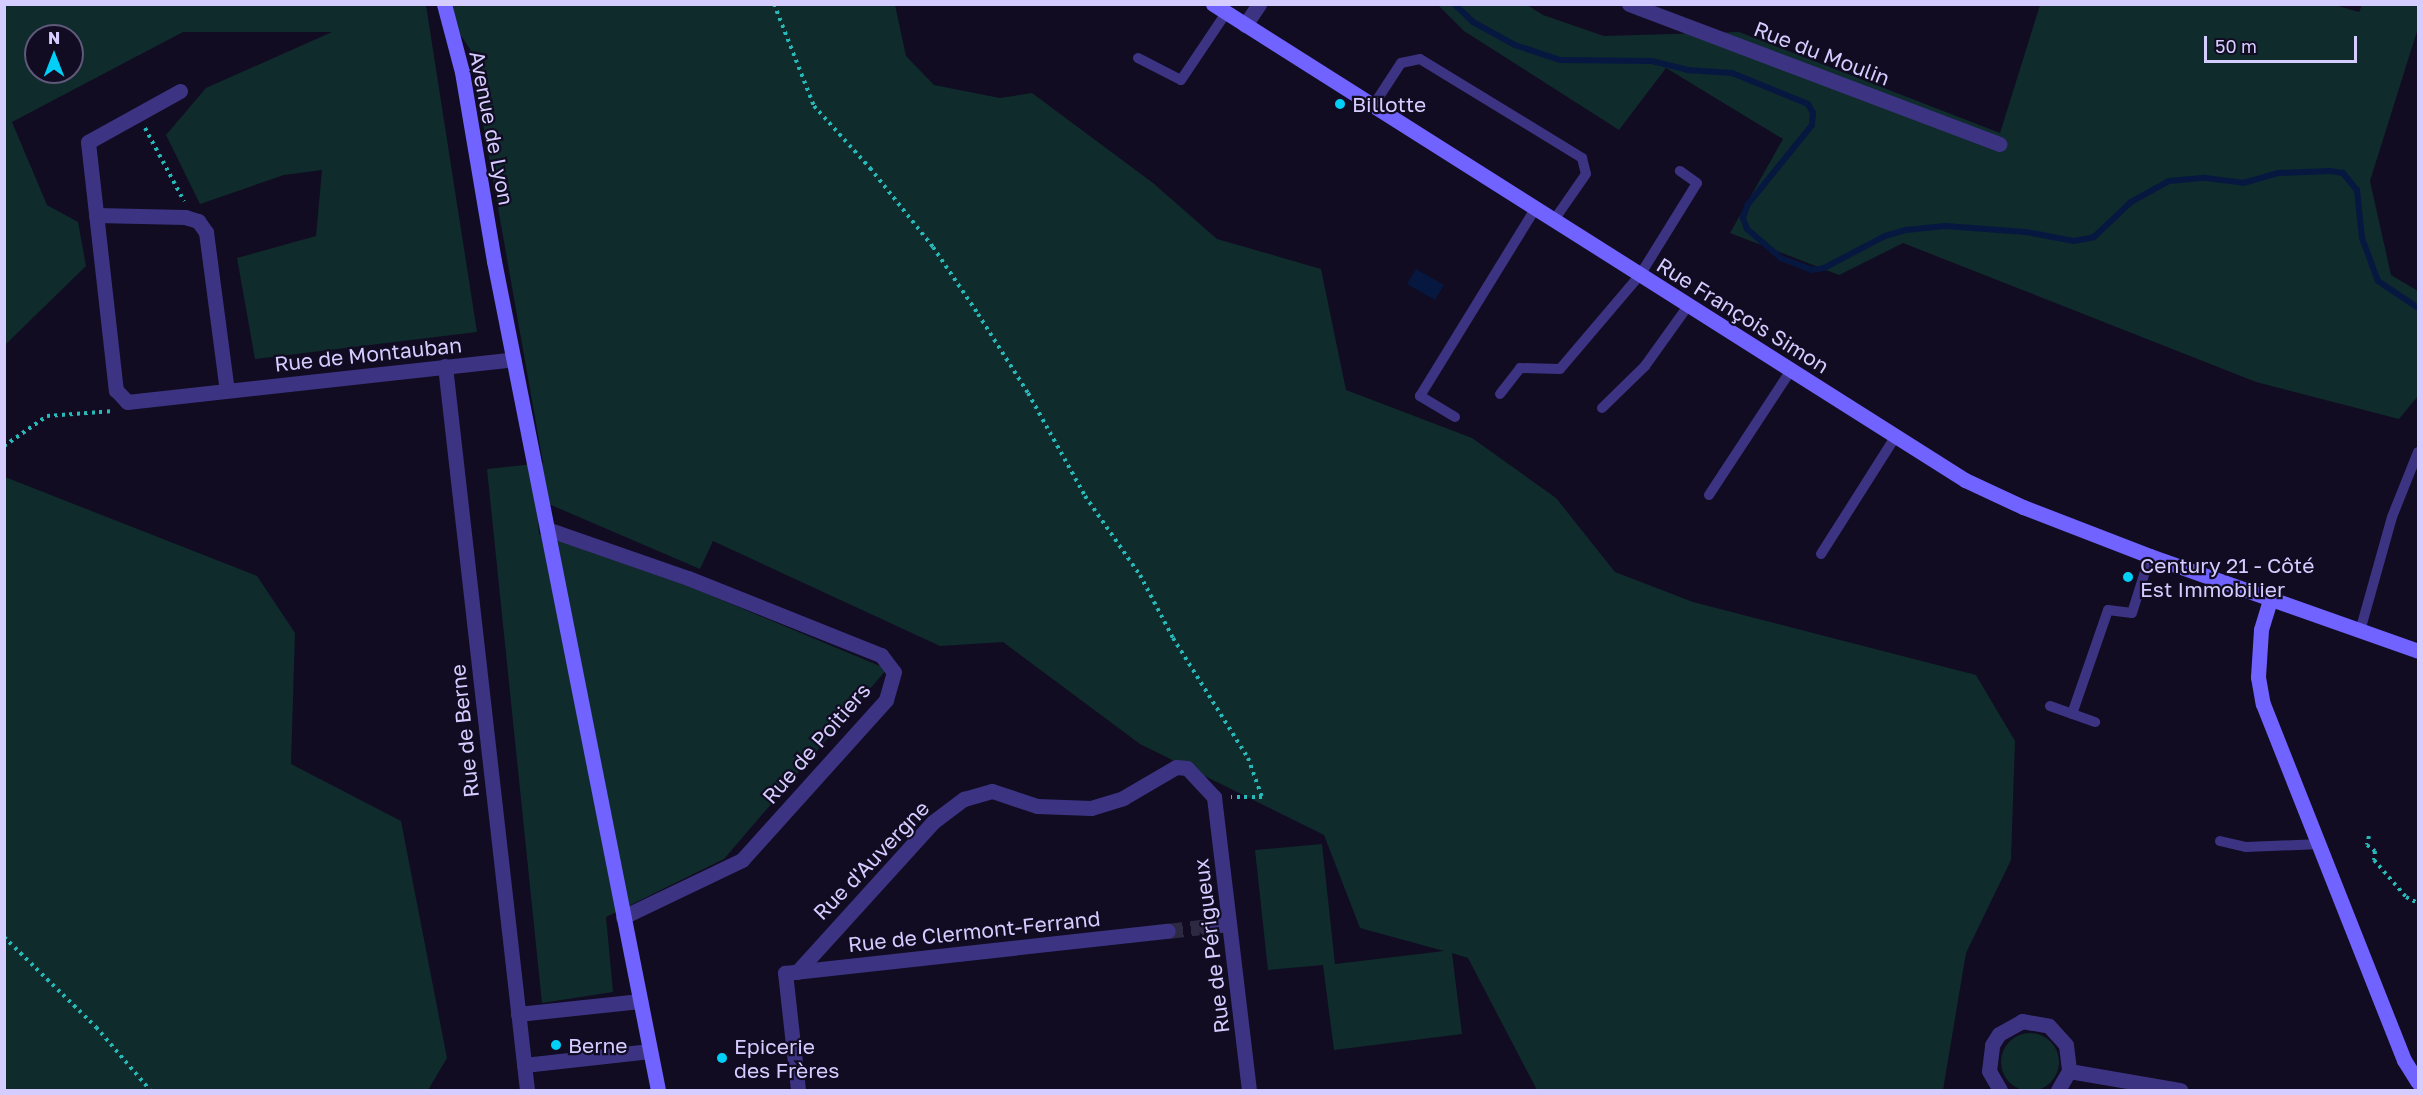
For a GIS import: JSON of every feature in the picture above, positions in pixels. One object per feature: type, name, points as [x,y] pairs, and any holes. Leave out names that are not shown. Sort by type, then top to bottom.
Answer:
[{"type":"street","name":"Avenue de Lyon","points":[[444,4],[462,72],[494,261],[640,1001]]},
{"type":"street","points":[[1245,25],[1259,4]]},
{"type":"street","name":"Rue du Moulin","points":[[1629,4],[1999,144]]},
{"type":"street","name":"Rue François Simon","points":[[1220,9],[1965,480],[2023,507],[2150,556],[2418,651]]},
{"type":"street","points":[[127,402],[116,390],[88,142],[180,91]]},
{"type":"street","points":[[96,215],[185,217],[198,221],[206,232],[227,391]]},
{"type":"street","name":"Rue de Montauban","points":[[127,402],[514,359]]},
{"type":"street","name":"Rue de Berne","points":[[445,366],[527,1090]]},
{"type":"street","name":"Rue de Poitiers","points":[[547,529],[688,578],[881,655],[894,672],[886,700],[742,860],[623,917]]},
{"type":"street","points":[[2276,602],[2261,630],[2258,677],[2262,704],[2321,843],[2404,1060],[2418,1082]]},
{"type":"street","name":"Rue d'Auvergne","points":[[791,972],[933,822],[964,799],[992,791],[1037,806],[1090,808],[1123,798],[1176,767],[1186,768],[1214,797]]},
{"type":"street","name":"Rue de Périgueux","points":[[1214,797],[1249,1090]]},
{"type":"street","points":[[1210,926],[1229,924]]},
{"type":"street","name":"Rue de Clermont-Ferrand","points":[[791,972],[1167,931]]},
{"type":"street","points":[[791,972],[798,1090]]},
{"type":"street","points":[[518,1014],[640,1001],[658,1090]]},
{"type":"street","points":[[2000,1090],[1989,1071],[1992,1045],[1999,1034],[2022,1021],[2049,1026],[2059,1034],[2070,1058],[2069,1071],[2058,1090]]},
{"type":"street","points":[[524,1065],[650,1051]]},
{"type":"street","points":[[2069,1071],[2180,1090]]},
{"type":"lane","points":[[1138,58],[1181,80],[1220,9]]},
{"type":"lane","points":[[1373,106],[1401,63],[1420,59],[1582,158],[1586,174],[1554,220]]},
{"type":"lane","points":[[1500,394],[1520,368],[1560,369],[1640,275],[1697,183],[1680,171]]},
{"type":"lane","points":[[1455,417],[1420,396],[1535,209]]},
{"type":"lane","points":[[1602,408],[1645,366],[1688,306]]},
{"type":"lane","points":[[1709,495],[1791,370]]},
{"type":"lane","points":[[1821,554],[1896,436]]},
{"type":"lane","points":[[2360,631],[2392,518],[2418,452]]},
{"type":"lane","points":[[2072,714],[2108,610],[2132,613],[2150,556]]},
{"type":"lane","points":[[2050,706],[2095,722]]},
{"type":"lane","points":[[2220,842],[2246,847],[2321,843]]},
{"type":"path","points":[[774,4],[814,106],[870,168],[965,295],[1028,393],[1085,496],[1140,575],[1173,638],[1248,758],[1262,797],[1214,797]]},
{"type":"path","points":[[138,114],[185,203],[185,217]]},
{"type":"path","points":[[4,446],[47,416],[110,414],[127,402]]},
{"type":"path","points":[[2369,836],[2367,844],[2375,851],[2374,860],[2406,897],[2418,903]]},
{"type":"path","points":[[4,937],[96,1027],[150,1090]]},
{"type":"green space","points":[[5,4],[426,5],[477,332],[255,359],[237,258],[316,236],[322,170],[284,175],[200,204],[166,135],[206,88],[332,32],[183,32],[12,122],[47,205],[78,222],[86,266],[5,345]]},
{"type":"green space","points":[[2331,4],[2359,12],[2362,5],[2418,5],[2418,28],[2370,181],[2391,275],[2418,291],[2418,396],[2399,419],[2256,382],[1903,243],[1839,275],[1730,233],[1783,139],[1666,68],[1619,130],[1464,31],[1438,5],[1527,5],[1543,15],[1604,36],[1739,32],[2000,133],[2040,5]]},
{"type":"green space","points":[[440,5],[895,5],[906,56],[934,85],[1000,98],[1032,93],[1153,183],[1217,239],[1321,269],[1346,390],[1472,438],[1556,498],[1615,572],[1693,602],[1976,675],[2015,741],[2011,860],[1966,953],[1943,1090],[1537,1090],[1468,958],[1452,953],[1462,1034],[1334,1050],[1323,965],[1268,970],[1255,850],[1322,844],[1335,964],[1444,951],[1360,928],[1324,835],[1140,744],[1003,642],[940,646],[713,541],[700,569],[537,499],[539,534],[693,588],[887,669],[724,859],[606,917],[613,992],[542,1003],[487,469],[543,463],[470,49]]},
{"type":"green space","points":[[5,477],[257,576],[295,633],[291,764],[401,821],[447,1058],[428,1090],[5,1090]]},
{"type":"green space","points":[[2024,1033],[2036,1033],[2051,1041],[2059,1056],[2059,1068],[2051,1083],[2036,1091],[2024,1091],[2009,1083],[2001,1068],[2001,1056],[2009,1041]]},
{"type":"water","points":[[1416,269],[1444,285],[1435,300],[1407,284]]},
{"type":"waterway","points":[[1454,4],[1473,22],[1515,45],[1560,60],[1652,61],[1687,70],[1732,73],[1808,104],[1813,113],[1812,125],[1748,204],[1743,218],[1747,229],[1781,258],[1812,270],[1824,268],[1885,236],[1906,230],[1945,226],[2026,232],[2074,241],[2094,237],[2131,202],[2169,181],[2205,178],[2243,183],[2279,173],[2330,171],[2343,173],[2357,190],[2362,238],[2378,281],[2418,308]]},
{"type":"tunnel","points":[[1168,931],[1210,926]]},
{"type":"place","name":"Billotte","points":[[1340,104]]},
{"type":"place","name":"Century 21 - Côté Est Immobilier","points":[[2128,577]]},
{"type":"place","name":"Berne","points":[[556,1045]]},
{"type":"place","name":"Epicerie des Frères","points":[[722,1058]]}]
